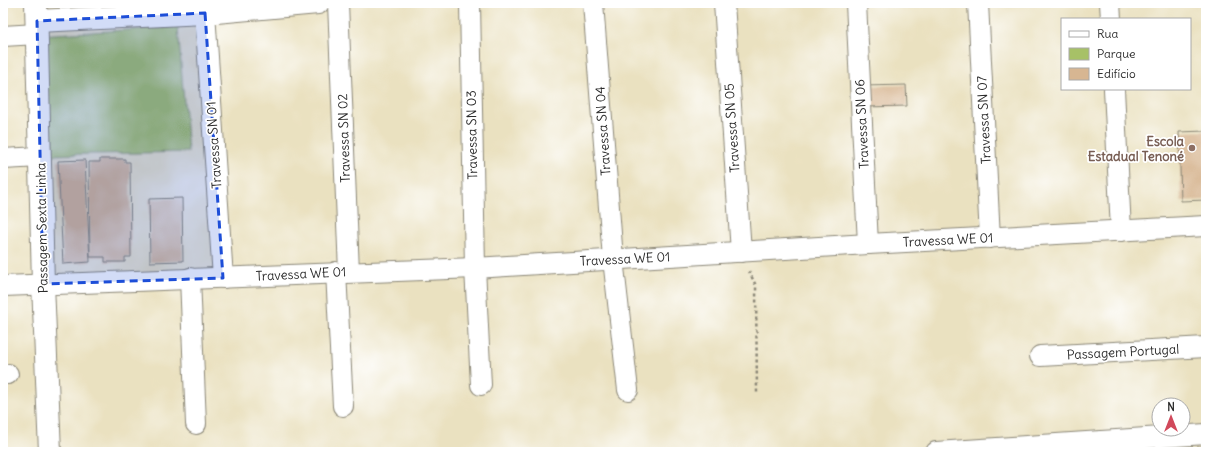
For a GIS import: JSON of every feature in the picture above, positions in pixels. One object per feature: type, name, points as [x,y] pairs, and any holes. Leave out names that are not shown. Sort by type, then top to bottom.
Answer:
[{"type":"street","points":[[3,36],[37,20],[205,12],[318,3]]},
{"type":"street","name":"Travessa SN 02","points":[[338,3],[343,272],[343,406]]},
{"type":"street","name":"Travessa SN 03","points":[[470,3],[475,268],[481,385]]},
{"type":"street","name":"Travessa SN 04","points":[[593,3],[613,259],[628,390]]},
{"type":"street","name":"Travessa SN 05","points":[[724,3],[741,252]]},
{"type":"street","name":"Travessa SN 06","points":[[856,3],[868,244]]},
{"type":"street","name":"Travessa SN 07","points":[[978,3],[990,238]]},
{"type":"street","points":[[1110,3],[1111,18]]},
{"type":"street","name":"Travessa SN 01","points":[[205,12],[223,278]]},
{"type":"street","name":"Passagem Sexta Linha","points":[[37,20],[43,284],[50,452]]},
{"type":"street","points":[[1114,90],[1121,231]]},
{"type":"street","points":[[3,159],[40,157]]},
{"type":"street","name":"Travessa WE 01","points":[[3,286],[475,268],[868,244],[1206,226]]},
{"type":"street","points":[[190,278],[196,424]]},
{"type":"street","name":"Passagem Portugal","points":[[1040,356],[1206,347]]},
{"type":"street","points":[[936,452],[1206,434]]},
{"type":"path","points":[[741,252],[756,286],[757,393]]},
{"type":"highlighted area","points":[[205,13],[223,278],[43,284],[37,21]]},
{"type":"green space","points":[[178,27],[188,152],[45,155],[38,35]]},
{"type":"building","points":[[906,85],[907,106],[865,107],[864,86]]},
{"type":"building","points":[[1206,131],[1206,200],[1181,201],[1179,132]]},
{"type":"building","points":[[100,159],[125,159],[125,162],[130,162],[131,257],[125,257],[125,262],[105,262],[105,257],[90,257],[89,162],[100,162]]},
{"type":"building","points":[[85,160],[90,262],[63,264],[58,161]]},
{"type":"building","points":[[182,198],[183,261],[150,262],[149,199]]},
{"type":"place","name":"Escola Estadual Tenoné","points":[[1192,148]]}]
